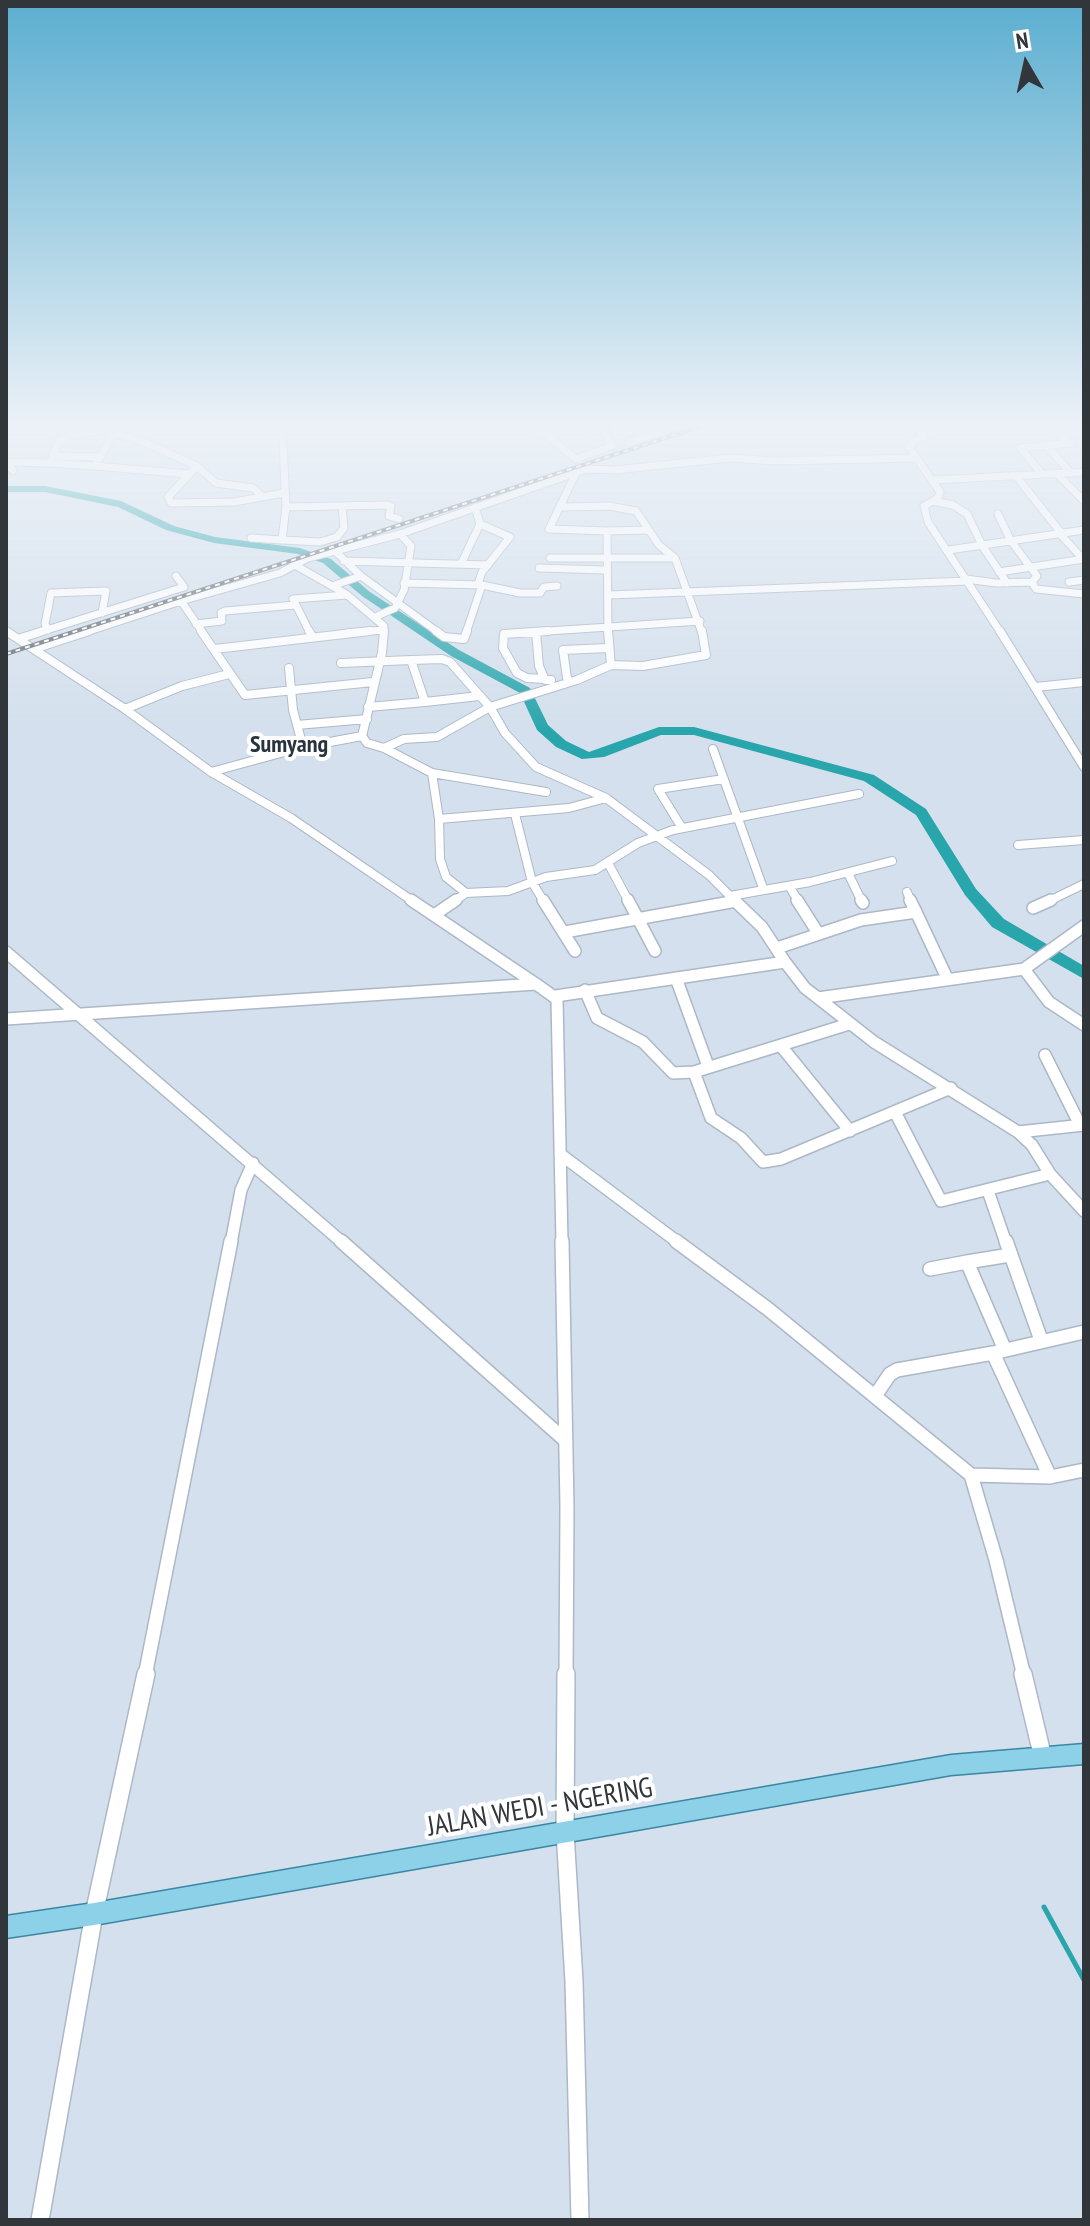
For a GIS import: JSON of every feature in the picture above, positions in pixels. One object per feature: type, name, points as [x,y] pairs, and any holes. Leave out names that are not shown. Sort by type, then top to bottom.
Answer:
[{"type":"main road","name":"JALAN WEDI - NGERING","points":[[6,1927],[951,1765],[1084,1754]]},
{"type":"street","points":[[282,540],[284,525]]},
{"type":"street","points":[[251,538],[320,542],[337,537],[344,525]]},
{"type":"street","points":[[34,649],[181,601],[280,573],[308,558],[425,525]]},
{"type":"street","points":[[462,562],[480,525]]},
{"type":"street","points":[[482,525],[510,537],[482,572],[478,584],[482,585]]},
{"type":"street","points":[[550,525],[549,529],[648,530]]},
{"type":"street","points":[[384,748],[404,739],[437,737],[493,706],[545,684],[573,680],[611,665],[643,666],[704,656],[700,621],[691,593],[675,558],[659,545],[645,525]]},
{"type":"street","points":[[933,525],[1084,767]]},
{"type":"street","points":[[972,525],[1007,583]]},
{"type":"street","points":[[609,595],[966,580],[1007,583],[1038,579],[1003,525]]},
{"type":"street","points":[[1054,525],[1083,560]]},
{"type":"street","points":[[949,550],[1084,530]]},
{"type":"street","points":[[607,531],[608,648],[611,665]]},
{"type":"street","points":[[379,615],[398,605],[404,583],[411,546],[400,534]]},
{"type":"street","points":[[332,551],[360,577],[444,637],[458,640],[467,636],[482,585]]},
{"type":"street","points":[[550,558],[675,558]]},
{"type":"street","points":[[999,572],[1083,560]]},
{"type":"street","points":[[344,561],[488,565]]},
{"type":"street","points":[[293,564],[379,615],[384,626],[362,736]]},
{"type":"street","points":[[539,568],[606,570]]},
{"type":"street","points":[[18,639],[185,586],[176,576]]},
{"type":"street","points":[[334,586],[360,577]]},
{"type":"street","points":[[1069,582],[1084,580]]},
{"type":"street","points":[[1032,582],[1036,589],[1084,594]]},
{"type":"street","points":[[404,583],[482,585],[520,593],[540,593],[544,587],[557,586]]},
{"type":"street","points":[[48,630],[45,624],[51,593],[106,591],[102,613]]},
{"type":"street","points":[[312,636],[293,599],[347,595]]},
{"type":"street","points":[[181,601],[245,695],[373,682]]},
{"type":"street","points":[[196,624],[222,621],[221,613],[225,611],[295,605]]},
{"type":"street","points":[[545,684],[517,673],[503,648],[504,634],[700,621]]},
{"type":"street","points":[[215,649],[383,630]]},
{"type":"street","points":[[6,631],[556,996],[559,1005],[566,1441],[565,1832],[574,1981],[580,2220]]},
{"type":"street","points":[[536,632],[536,650],[545,684]]},
{"type":"street","points":[[573,680],[563,650],[608,648]]},
{"type":"street","points":[[341,663],[442,659],[450,662],[479,696],[493,706],[505,733],[536,767],[606,798],[709,875],[777,948],[805,988],[849,1024],[1018,1132],[1084,1211]]},
{"type":"street","points":[[411,660],[425,702]]},
{"type":"street","points":[[573,680],[574,666]]},
{"type":"street","points":[[289,668],[290,690],[303,747]]},
{"type":"street","points":[[125,709],[182,686],[229,674]]},
{"type":"street","points":[[1036,687],[1084,682]]},
{"type":"street","points":[[368,707],[479,696]]},
{"type":"street","points":[[297,725],[367,719]]},
{"type":"street","points":[[219,775],[303,747],[362,736]]},
{"type":"street","points":[[362,736],[367,743],[384,748],[432,773],[546,792]]},
{"type":"street","points":[[713,749],[763,888]]},
{"type":"street","points":[[432,773],[439,819],[440,859],[444,871],[466,893]]},
{"type":"street","points":[[682,828],[658,789],[724,779]]},
{"type":"street","points":[[434,915],[466,893],[508,891],[564,873],[595,870],[656,835],[859,794]]},
{"type":"street","points":[[439,819],[569,808],[606,798]]},
{"type":"street","points":[[515,814],[532,882],[575,951]]},
{"type":"street","points":[[1018,845],[1084,840]]},
{"type":"street","points":[[565,932],[639,920],[763,888],[789,886],[892,861]]},
{"type":"street","points":[[608,863],[655,951]]},
{"type":"street","points":[[848,873],[863,903]]},
{"type":"street","points":[[1033,908],[1084,884]]},
{"type":"street","points":[[789,886],[818,933]]},
{"type":"street","points":[[907,892],[947,978]]},
{"type":"street","points":[[777,948],[878,916],[916,912]]},
{"type":"street","points":[[818,998],[1028,966],[1084,926]]},
{"type":"street","points":[[6,952],[253,1163],[566,1441]]},
{"type":"street","points":[[556,996],[785,962]]},
{"type":"street","points":[[1028,966],[1049,1002],[1084,1025]]},
{"type":"street","points":[[676,978],[708,1066]]},
{"type":"street","points":[[6,1019],[536,984]]},
{"type":"street","points":[[585,990],[593,1012],[601,1021],[643,1042],[670,1072],[694,1072],[849,1024]]},
{"type":"street","points":[[781,1046],[850,1131]]},
{"type":"street","points":[[1018,1132],[1082,1125],[1045,1055]]},
{"type":"street","points":[[694,1072],[711,1118],[741,1138],[761,1161],[781,1159],[951,1088]]},
{"type":"street","points":[[895,1112],[939,1200],[988,1191],[1050,1174]]},
{"type":"street","points":[[560,1154],[768,1309],[971,1475],[996,1560],[1043,1758]]},
{"type":"street","points":[[40,2220],[94,1914],[175,1538],[241,1190],[253,1163]]},
{"type":"street","points":[[988,1191],[1041,1340]]},
{"type":"street","points":[[930,1269],[1010,1255]]},
{"type":"street","points":[[967,1262],[999,1352],[1050,1477]]},
{"type":"street","points":[[875,1396],[893,1372],[1084,1332]]},
{"type":"street","points":[[971,1475],[1050,1477],[1084,1470]]},
{"type":"waterway","points":[[164,525],[214,540],[300,551],[327,561],[366,594],[455,653],[525,691],[542,727],[561,744],[587,756],[659,731],[694,731],[869,778],[921,812],[970,892],[998,923],[1084,973]]},
{"type":"waterway","points":[[1044,1907],[1084,1980]]},
{"type":"railway","points":[[6,654],[400,525]]},
{"type":"district","name":"Sumyang","points":[[289,745]]}]
